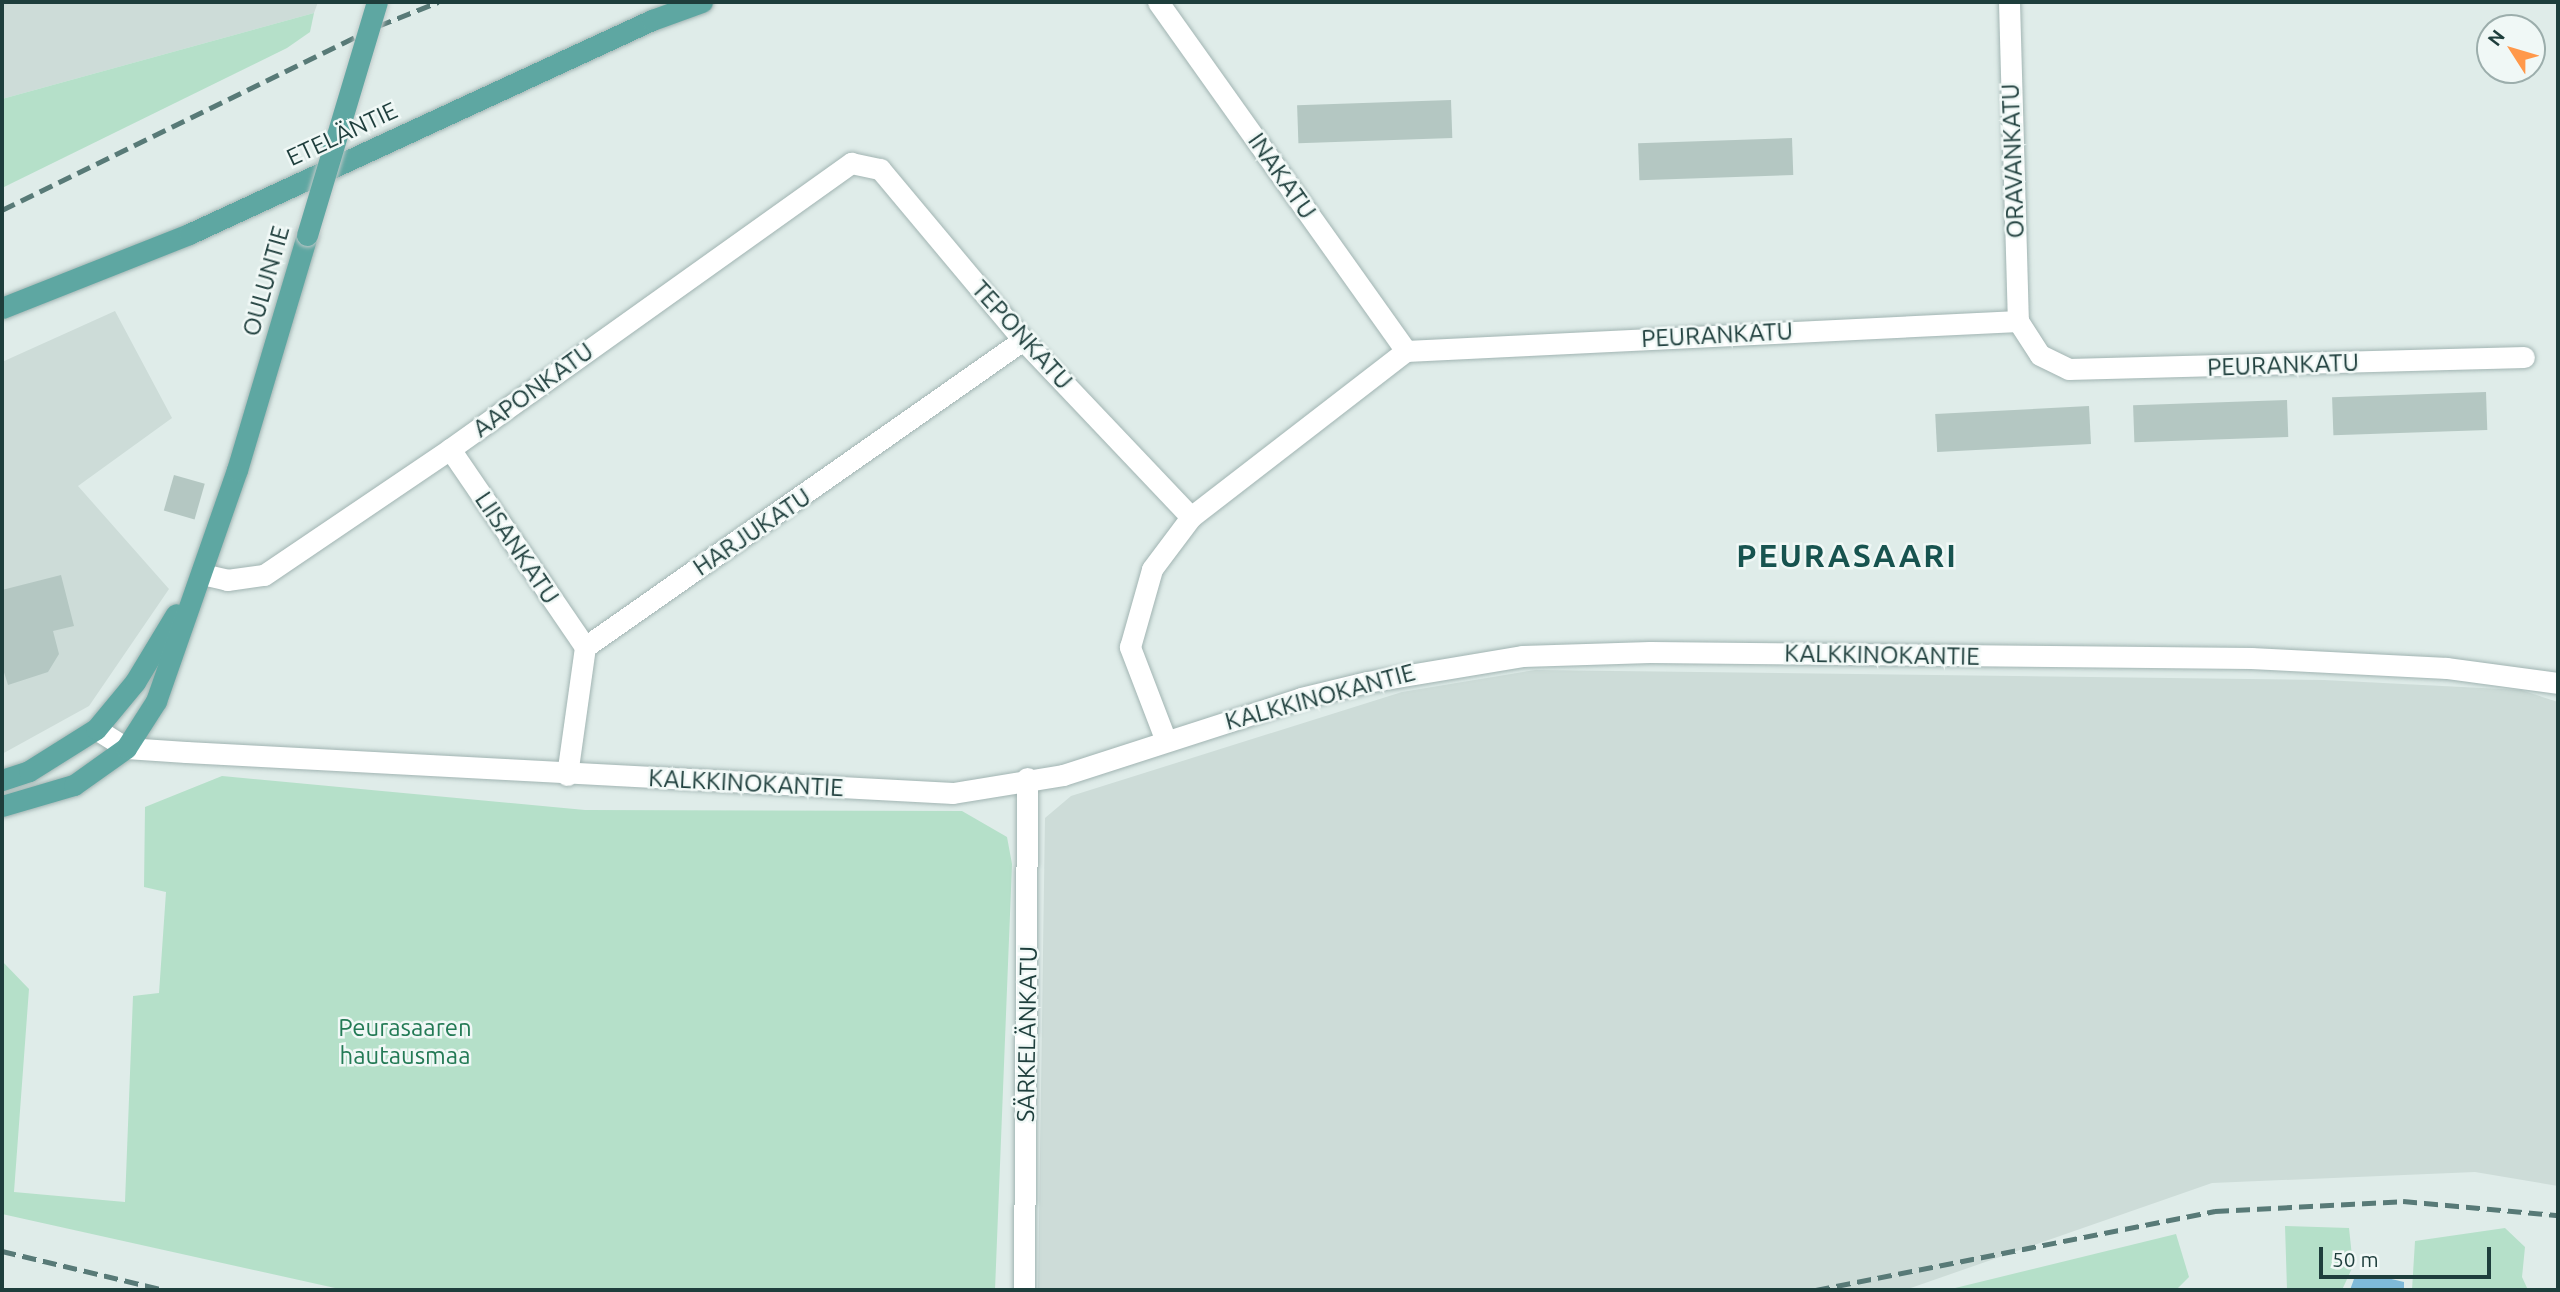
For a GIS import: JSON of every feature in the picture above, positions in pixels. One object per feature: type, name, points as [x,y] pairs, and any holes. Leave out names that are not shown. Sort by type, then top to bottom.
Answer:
[{"type":"main road","name":"OULUNTIE","points":[[2,806],[75,785],[126,748],[156,701],[202,574],[377,2]]},
{"type":"main road","name":"ETELÄNTIE","points":[[2,308],[189,234],[652,20],[702,2]]},
{"type":"main road","name":"OULUNTIE","points":[[2,780],[64,752],[96,729],[135,682],[202,574]]},
{"type":"street","name":"INAKATU","points":[[1158,2],[1406,351]]},
{"type":"street","name":"ORAVANKATU","points":[[2009,2],[2018,321]]},
{"type":"street","name":"TEPONKATU","points":[[851,163],[880,169],[1023,340],[1191,517]]},
{"type":"street","name":"AAPONKATU","points":[[202,574],[227,580],[264,575],[450,449],[851,163]]},
{"type":"street","name":"PEURANKATU","points":[[1406,351],[2018,321],[2040,355],[2069,369],[2524,357]]},
{"type":"street","name":"HARJUKATU","points":[[585,647],[1023,340]]},
{"type":"street","points":[[1166,741],[1130,647],[1153,569],[1191,517],[1406,351]]},
{"type":"street","name":"LIISANKATU","points":[[450,449],[585,647]]},
{"type":"street","points":[[567,775],[585,647]]},
{"type":"street","name":"KALKKINOKANTIE","points":[[96,729],[126,748],[567,775],[953,793],[1027,778],[1063,775],[1166,741],[1367,682],[1522,656],[1650,652],[2251,658],[2447,668],[2558,683]]},
{"type":"street","name":"SÄRKELÄNKATU","points":[[1024,1290],[1027,778]]},
{"type":"shaded area","points":[[2,2],[318,2],[314,13],[2,99]]},
{"type":"shaded area","points":[[115,311],[172,418],[78,486],[169,589],[89,706],[2,754],[2,362]]},
{"type":"shaded area","points":[[1535,670],[2324,680],[2521,690],[2558,702],[2558,1186],[2475,1172],[2212,1183],[1905,1290],[1038,1290],[1045,818],[1071,796],[1402,692]]},
{"type":"green space","points":[[314,13],[310,32],[287,48],[2,188],[2,99]]},
{"type":"green space","name":"Peurasaaren hautausmaa","points":[[222,776],[585,810],[962,811],[1007,837],[1012,864],[995,1290],[344,1290],[2,1214],[2,961],[29,989],[14,1192],[125,1202],[133,996],[159,993],[166,892],[144,887],[145,807]]},
{"type":"green space","points":[[2285,1226],[2349,1228],[2353,1266],[2342,1290],[2287,1290]]},
{"type":"green space","points":[[2505,1228],[2525,1247],[2522,1277],[2528,1290],[2412,1290],[2415,1241]]},
{"type":"green space","points":[[2176,1234],[2189,1277],[2176,1290],[1947,1290]]},
{"type":"water","points":[[2379,1276],[2404,1282],[2404,1290],[2350,1290],[2354,1279]]},
{"type":"building","points":[[1451,100],[1452,138],[1298,143],[1297,105]]},
{"type":"building","points":[[1792,138],[1793,175],[1639,180],[1638,143]]},
{"type":"building","points":[[2486,392],[2487,430],[2333,435],[2332,397]]},
{"type":"building","points":[[2287,400],[2288,437],[2134,442],[2133,405]]},
{"type":"building","points":[[2089,406],[2091,444],[1937,452],[1935,414]]},
{"type":"building","points":[[174,475],[205,484],[195,519],[164,511]]},
{"type":"building","points":[[61,575],[74,626],[53,631],[59,654],[48,672],[8,685],[2,666],[2,590]]},
{"type":"railway","points":[[2,210],[378,26],[438,2]]},
{"type":"railway","points":[[1816,1290],[2215,1211],[2403,1201],[2558,1215]]},
{"type":"railway","points":[[2,1251],[165,1290]]},
{"type":"district","name":"PEURASAARI","points":[[1847,555]]}]
